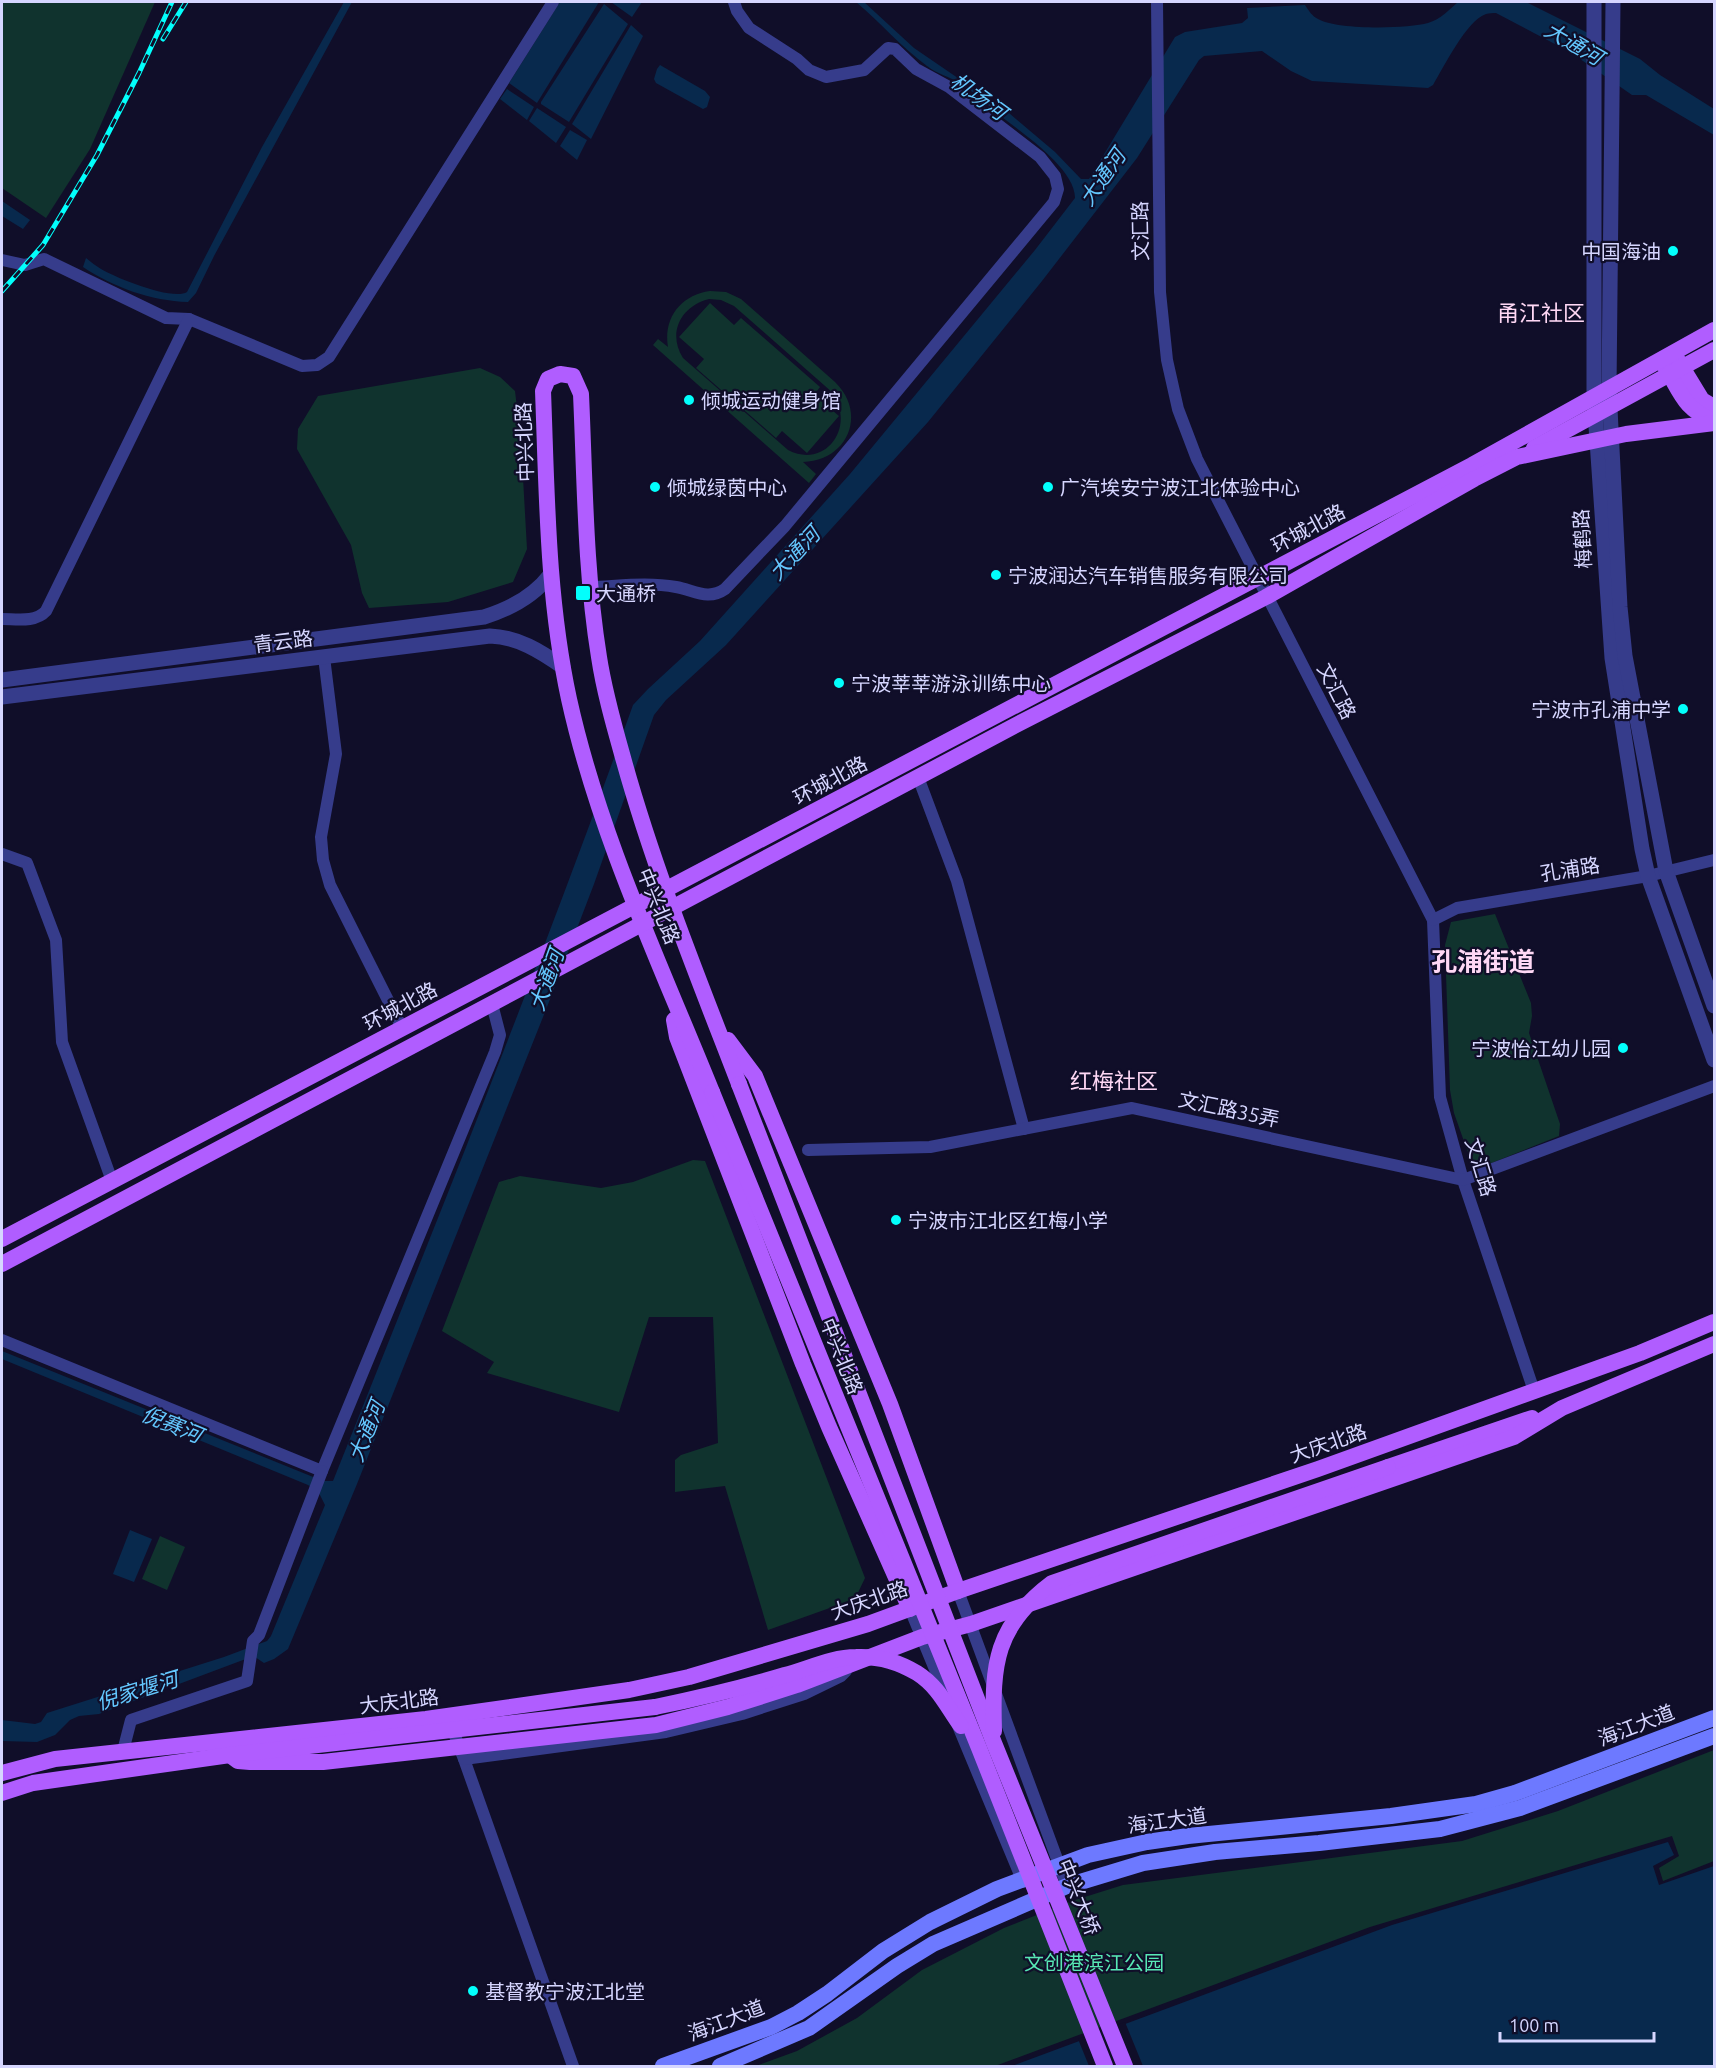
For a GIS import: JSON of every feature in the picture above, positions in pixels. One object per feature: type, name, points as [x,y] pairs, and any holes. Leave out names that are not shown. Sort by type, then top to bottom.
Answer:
[{"type":"main road","points":[[1672,364],[1714,330]]},
{"type":"main road","points":[[1672,364],[1714,350]]},
{"type":"main road","name":"环城北路","points":[[2,1239],[1472,465],[1602,393],[1672,364]]},
{"type":"main road","name":"环城北路","points":[[2,1264],[918,777],[1266,597],[1463,484],[1602,410],[1672,364]]},
{"type":"main road","name":"环城北路","points":[[1672,364],[1690,408],[1714,422]]},
{"type":"main road","points":[[1672,364],[1702,400],[1714,407]]},
{"type":"main road","name":"中兴北路","points":[[560,374],[573,376],[581,394],[591,587],[599,658],[632,792],[665,891],[987,1746],[635,905],[596,793],[569,700],[550,575],[543,391],[548,379],[560,374]]},
{"type":"main road","name":"环城北路","points":[[1517,457],[1604,439],[1714,422]]},
{"type":"main road","points":[[666,978],[677,1037],[803,1364],[910,1609]]},
{"type":"main road","points":[[715,1023],[755,1076],[890,1404],[958,1590]]},
{"type":"main road","name":"大庆北路","points":[[2,1793],[33,1783],[450,1723],[689,1677],[868,1624],[958,1590],[1318,1469],[1640,1353],[1714,1322]]},
{"type":"main road","name":"大庆北路","points":[[230,1755],[238,1761],[250,1762],[323,1762],[462,1753],[656,1725],[728,1707],[797,1685],[922,1637],[971,1624],[1514,1437],[1562,1408],[1714,1344]]},
{"type":"main road","points":[[987,1746],[994,1677],[1004,1636],[1018,1615],[1039,1593],[1052,1584],[1562,1408]]},
{"type":"main road","points":[[450,1723],[655,1707],[713,1695],[856,1656],[882,1659],[899,1664],[918,1674],[943,1695],[957,1720],[987,1746]]},
{"type":"main road","name":"海江大道","points":[[663,2067],[771,2027],[827,1994],[884,1951],[930,1922],[997,1889],[1088,1855],[1147,1842],[1391,1816],[1476,1804],[1515,1793],[1714,1718]]},
{"type":"main road","name":"大庆北路","points":[[2,1773],[55,1759],[123,1751],[342,1729],[450,1723]]},
{"type":"main road","name":"海江大道","points":[[720,2067],[809,2028],[897,1966],[933,1944],[1067,1886],[1143,1863],[1215,1852],[1330,1842],[1449,1827],[1521,1808],[1714,1736]]},
{"type":"main road","name":"中兴大桥","points":[[987,1746],[1105,2067]]},
{"type":"main road","name":"中兴大桥","points":[[987,1746],[1125,2067]]},
{"type":"street","points":[[2,260],[26,265],[44,259],[166,318],[189,319],[302,366],[317,365],[329,357],[553,2]]},
{"type":"street","points":[[591,587],[635,585],[675,587],[709,596],[725,589],[785,526],[1054,202],[1058,189],[1055,176],[1040,157],[949,87],[916,69],[894,49],[888,48],[864,70],[826,77],[809,70],[797,59],[749,27],[737,11],[734,2]]},
{"type":"street","name":"文汇路","points":[[1157,2],[1160,292],[1167,360],[1178,409],[1197,459],[1433,920],[1440,1097],[1463,1180],[1534,1391]]},
{"type":"street","name":"梅鹤路","points":[[1594,2],[1602,410],[1625,656],[1666,871],[1714,1006]]},
{"type":"street","name":"梅鹤路","points":[[1602,393],[1613,2]]},
{"type":"street","points":[[2,619],[33,619],[46,611],[189,319]]},
{"type":"street","name":"梅鹤路","points":[[1604,439],[1612,658],[1642,849],[1648,876],[1714,1060]]},
{"type":"street","name":"青云路","points":[[2,680],[484,617],[516,605],[541,586],[550,575]]},
{"type":"street","name":"青云路","points":[[2,698],[468,638],[502,636],[525,643],[563,667]]},
{"type":"street","points":[[324,657],[336,754],[321,837],[323,860],[330,885],[402,1028]]},
{"type":"street","points":[[918,777],[957,881],[1024,1129]]},
{"type":"street","points":[[2,854],[27,863],[57,940],[62,1042],[112,1181]]},
{"type":"street","name":"孔浦路","points":[[1433,920],[1457,908],[1648,876],[1714,860]]},
{"type":"street","points":[[123,1751],[131,1720],[247,1681],[253,1641],[260,1635],[322,1472],[495,1052],[500,1035],[492,1004]]},
{"type":"street","points":[[1463,1180],[1714,1086]]},
{"type":"street","name":"文汇路35弄","points":[[808,1150],[930,1147],[1132,1108],[1463,1180]]},
{"type":"street","points":[[2,1340],[322,1472]]},
{"type":"street","points":[[958,1590],[1067,1886]]},
{"type":"street","points":[[910,1609],[1031,1901]]},
{"type":"street","points":[[450,1723],[573,2067]]},
{"type":"green space","points":[[2,2],[155,2],[90,149],[46,218],[2,188]]},
{"type":"green space","points":[[726,292],[741,299],[835,382],[845,395],[850,408],[851,421],[848,434],[831,454],[818,460],[803,462],[816,474],[809,483],[653,345],[658,339],[668,347],[667,336],[671,318],[683,303],[700,293]],"holes":[[[709,299],[721,300],[734,306],[833,393],[841,420],[833,442],[824,450],[813,454],[801,454],[788,450],[683,358],[676,339],[679,322],[684,314]]]},
{"type":"green space","points":[[710,303],[734,325],[741,318],[820,387],[814,395],[839,416],[807,453],[782,431],[776,438],[696,368],[704,359],[679,337]]},
{"type":"green space","points":[[480,368],[500,377],[515,391],[521,442],[527,549],[513,582],[448,602],[369,608],[362,593],[351,545],[297,449],[298,429],[318,396]]},
{"type":"green space","points":[[1495,914],[1531,1003],[1532,1016],[1529,1033],[1560,1124],[1559,1136],[1484,1166],[1472,1164],[1454,1113],[1450,1090],[1445,945],[1451,922]]},
{"type":"green space","points":[[693,1160],[705,1161],[865,1578],[855,1599],[768,1630],[725,1486],[675,1492],[675,1460],[681,1455],[718,1443],[713,1317],[649,1317],[619,1412],[487,1373],[494,1362],[442,1331],[499,1182],[520,1176],[601,1188],[633,1182]]},
{"type":"green space","points":[[160,1536],[185,1547],[167,1590],[142,1579]]},
{"type":"green space","name":"文创港滨江公园","points":[[1714,1750],[1714,1861],[1663,1881],[1659,1868],[1679,1856],[1672,1836],[1370,1927],[995,2066],[756,2066],[797,2051],[857,2018],[922,1970],[1004,1928],[1072,1901],[1123,1885],[1462,1841],[1558,1811]]},
{"type":"water","points":[[344,2],[352,2],[196,293],[188,302],[160,299],[133,292],[83,267],[86,258],[108,273],[131,283],[170,293],[187,292],[262,147]]},
{"type":"water","points":[[560,2],[599,2],[537,103],[509,83]]},
{"type":"water","points":[[611,2],[642,2],[632,17]]},
{"type":"water","points":[[856,2],[864,2],[914,48],[1009,113],[1055,152],[1081,179],[1089,179],[1175,37],[1185,32],[1242,23],[1248,18],[1247,8],[1305,5],[1314,16],[1327,23],[1355,27],[1389,27],[1428,23],[1441,17],[1458,2],[1526,2],[1640,59],[1660,75],[1714,109],[1714,135],[1646,95],[1632,95],[1570,52],[1496,13],[1478,18],[1456,45],[1433,85],[1428,88],[1312,81],[1291,71],[1262,51],[1204,56],[1199,60],[1137,158],[1042,281],[928,422],[726,645],[666,700],[654,715],[594,884],[547,1007],[357,1484],[288,1649],[264,1663],[255,1657],[243,1660],[99,1714],[79,1716],[70,1720],[55,1735],[37,1742],[2,1741],[2,1720],[35,1724],[41,1722],[47,1713],[224,1657],[267,1641],[325,1505],[319,1493],[308,1485],[2,1359],[2,1351],[323,1481],[333,1481],[524,997],[633,705],[700,641],[850,474],[1035,250],[1075,198],[1073,187],[1067,176],[1047,153],[966,87],[917,59]]},
{"type":"water","points":[[604,4],[628,24],[569,122],[541,102]]},
{"type":"water","points":[[631,25],[643,36],[591,139],[572,124]]},
{"type":"water","points":[[660,65],[705,91],[710,97],[707,107],[703,109],[656,83],[654,79]]},
{"type":"water","points":[[507,89],[534,107],[527,120],[500,99]]},
{"type":"water","points":[[537,108],[566,127],[556,143],[529,121]]},
{"type":"water","points":[[570,130],[587,140],[577,160],[560,146]]},
{"type":"water","points":[[2,201],[30,220],[23,229],[2,216]]},
{"type":"water","points":[[130,1530],[152,1539],[134,1582],[113,1574]]},
{"type":"water","points":[[1668,1842],[1674,1855],[1653,1866],[1659,1885],[1714,1866],[1714,2066],[1012,2066],[1392,1925]]},
{"type":"pier","points":[[1125,2022],[1143,2066],[1089,2066],[1078,2039]]},
{"type":"railway","points":[[2,291],[43,245],[97,155],[172,2]]},
{"type":"railway","points":[[163,39],[186,2]]},
{"type":"place","name":"中国海油","points":[[1673,251]]},
{"type":"place","name":"倾城运动健身馆","points":[[689,400]]},
{"type":"place","name":"倾城绿茵中心","points":[[655,487]]},
{"type":"place","name":"广汽埃安宁波江北体验中心","points":[[1048,487]]},
{"type":"place","name":"宁波润达汽车销售服务有限公司","points":[[996,575]]},
{"type":"place","name":"大通桥","points":[[583,593]]},
{"type":"place","name":"宁波莘莘游泳训练中心","points":[[839,683]]},
{"type":"place","name":"宁波市孔浦中学","points":[[1683,709]]},
{"type":"place","name":"宁波怡江幼儿园","points":[[1623,1048]]},
{"type":"place","name":"宁波市江北区红梅小学","points":[[896,1220]]},
{"type":"place","name":"基督教宁波江北堂","points":[[473,1991]]},
{"type":"district","name":"甬江社区","points":[[1541,312]]},
{"type":"district","name":"孔浦街道","points":[[1483,961]]},
{"type":"district","name":"红梅社区","points":[[1114,1080]]},
{"type":"water label","name":"大通河","points":[[1574,43]]},
{"type":"water label","name":"机场河","points":[[979,96]]},
{"type":"water label","name":"大通河","points":[[1102,177]]},
{"type":"water label","name":"大通河","points":[[794,553]]},
{"type":"water label","name":"大通河","points":[[546,980]]},
{"type":"water label","name":"倪赛河","points":[[172,1424]]},
{"type":"water label","name":"大通河","points":[[366,1431]]},
{"type":"water label","name":"倪家堰河","points":[[137,1690]]}]
